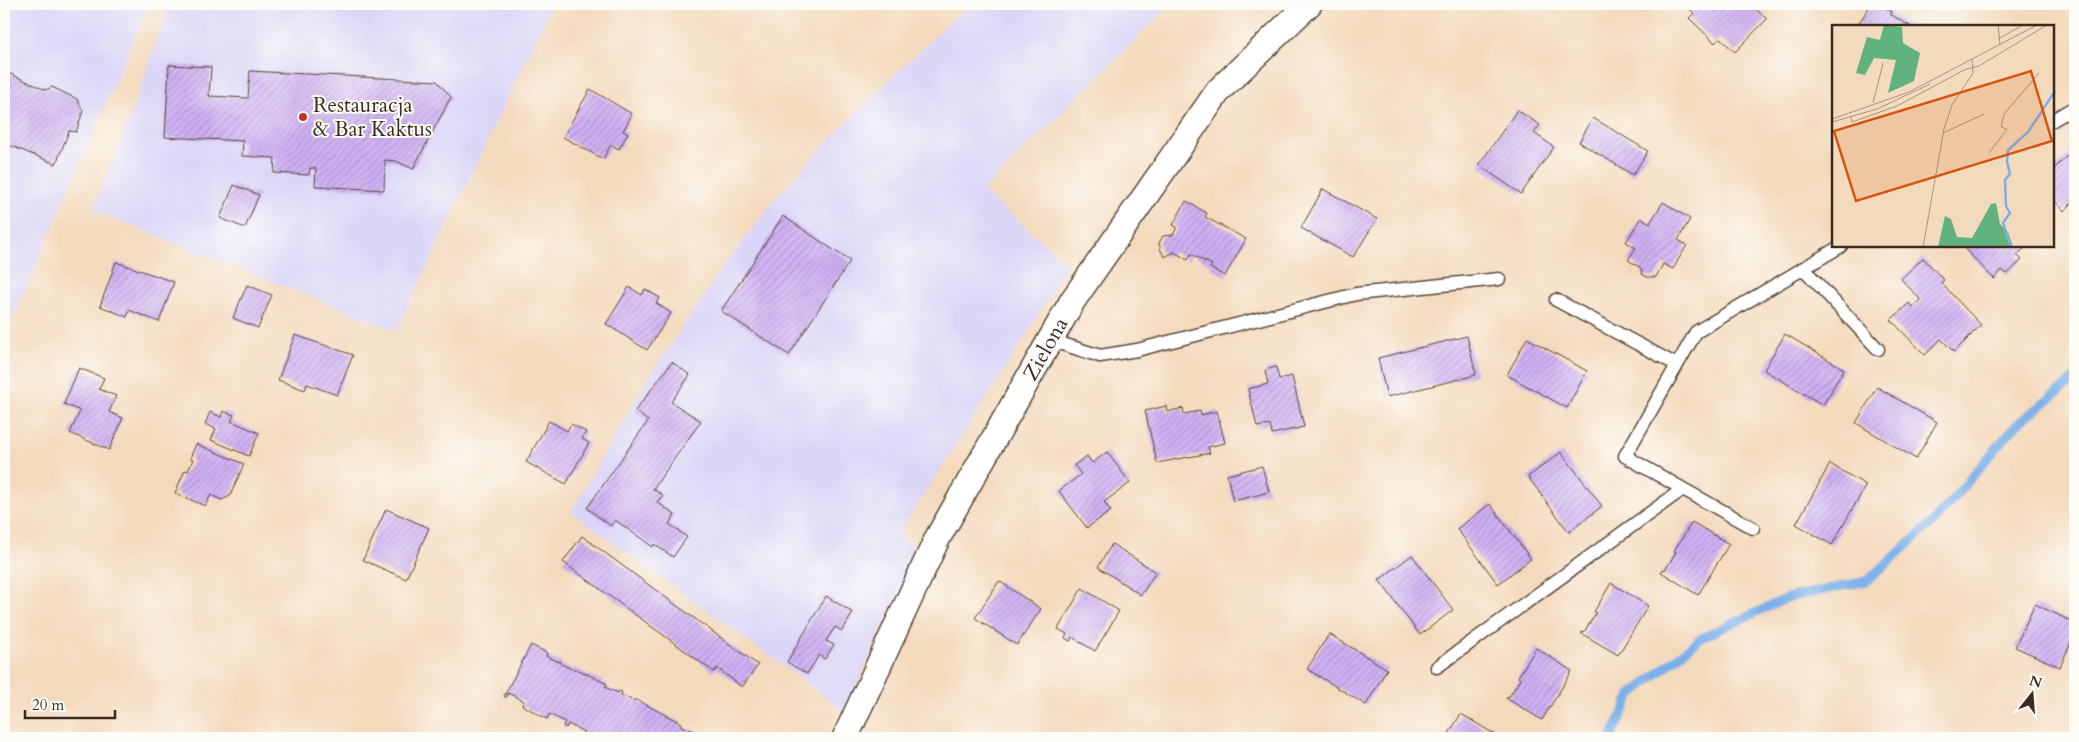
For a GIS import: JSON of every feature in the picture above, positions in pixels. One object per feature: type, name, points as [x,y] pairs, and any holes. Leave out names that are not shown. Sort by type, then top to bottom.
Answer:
[{"type":"street","name":"Zielona","points":[[846,738],[937,539],[1073,300],[1219,90],[1309,4]]},
{"type":"lane","points":[[2054,119],[2075,107]]},
{"type":"lane","points":[[1753,528],[1625,456],[1696,332],[1838,248]]},
{"type":"lane","points":[[1803,268],[1878,349]]},
{"type":"lane","points":[[1050,340],[1100,356],[1137,350],[1356,294],[1500,279]]},
{"type":"lane","points":[[1556,300],[1677,365]]},
{"type":"lane","points":[[1437,667],[1683,488]]},
{"type":"shaded area","points":[[4,4],[149,4],[4,338]]},
{"type":"shaded area","points":[[169,4],[552,4],[397,331],[92,210],[131,116]]},
{"type":"shaded area","points":[[969,4],[1171,4],[983,191],[1068,264],[1007,367],[897,536],[919,549],[845,711],[571,512],[645,383],[732,254],[781,191],[870,98]]},
{"type":"building","points":[[1684,4],[1750,4],[1767,19],[1735,52],[1720,38],[1715,43],[1689,18],[1694,13]]},
{"type":"building","points":[[1871,4],[1880,4],[1892,12],[1890,14],[1908,25],[1858,25]]},
{"type":"building","name":"Restauracja & Bar Kaktus","points":[[169,65],[211,67],[209,96],[248,98],[250,71],[437,81],[451,97],[413,169],[396,161],[385,160],[384,190],[315,186],[316,168],[310,168],[309,175],[274,173],[275,158],[242,156],[243,141],[165,137]]},
{"type":"building","points":[[4,71],[46,90],[52,87],[77,99],[83,111],[76,132],[69,131],[56,164],[4,143]]},
{"type":"building","points":[[590,89],[632,114],[623,131],[628,133],[619,149],[611,145],[603,159],[563,137]]},
{"type":"building","points":[[1517,110],[1540,125],[1534,133],[1554,147],[1521,194],[1479,165]]},
{"type":"building","points":[[1593,118],[1648,151],[1633,175],[1579,142]]},
{"type":"building","points":[[2075,148],[2075,200],[2064,211],[2054,200],[2054,169]]},
{"type":"building","points":[[234,185],[259,195],[245,228],[220,218]]},
{"type":"building","points":[[1323,189],[1377,219],[1353,257],[1301,228]]},
{"type":"building","points":[[1186,201],[1207,213],[1205,217],[1246,239],[1225,276],[1210,268],[1212,265],[1191,254],[1188,260],[1174,252],[1165,257],[1161,251],[1159,243],[1163,236],[1173,235],[1177,227],[1173,225]]},
{"type":"building","points":[[1663,202],[1690,219],[1678,240],[1687,245],[1673,269],[1663,264],[1656,277],[1647,277],[1642,274],[1641,268],[1628,260],[1636,248],[1626,242],[1641,218],[1650,223]]},
{"type":"building","points":[[783,216],[850,261],[789,355],[721,311]]},
{"type":"building","points":[[2025,248],[2017,255],[2022,260],[2007,274],[2002,270],[1994,279],[1965,249]]},
{"type":"building","points":[[1923,258],[1944,280],[1941,283],[1981,325],[1954,352],[1941,339],[1925,355],[1891,320],[1909,303],[1912,308],[1921,300],[1901,279]]},
{"type":"building","points":[[116,262],[174,282],[159,322],[129,310],[127,317],[100,306]]},
{"type":"building","points":[[247,285],[272,295],[258,328],[233,318]]},
{"type":"building","points":[[629,287],[642,295],[645,289],[660,298],[656,303],[671,313],[647,350],[606,324]]},
{"type":"building","points":[[1785,334],[1844,369],[1823,405],[1764,370]]},
{"type":"building","points":[[295,335],[353,355],[337,395],[307,384],[305,390],[278,380]]},
{"type":"building","points":[[1467,336],[1476,375],[1387,397],[1378,358]]},
{"type":"building","points":[[1527,338],[1587,371],[1567,408],[1507,375]]},
{"type":"building","points":[[672,362],[690,375],[671,402],[701,421],[653,489],[663,495],[657,502],[675,515],[669,524],[687,537],[673,557],[654,544],[653,547],[615,520],[611,526],[587,508],[648,421],[635,411]]},
{"type":"building","points":[[1276,367],[1279,379],[1292,376],[1304,427],[1272,434],[1270,425],[1257,427],[1248,389],[1268,384],[1265,370]]},
{"type":"building","points":[[79,368],[104,378],[99,389],[116,396],[109,412],[123,418],[109,450],[70,433],[80,411],[64,404]]},
{"type":"building","points":[[1877,387],[1937,422],[1916,459],[1856,423]]},
{"type":"building","points":[[1166,406],[1167,412],[1183,408],[1184,414],[1200,411],[1201,415],[1217,411],[1225,443],[1208,447],[1210,453],[1157,463],[1145,411]]},
{"type":"building","points":[[223,411],[234,415],[231,421],[259,433],[249,456],[211,440],[216,429],[205,424],[210,412],[221,417]]},
{"type":"building","points":[[549,421],[567,431],[571,424],[586,432],[582,439],[589,443],[566,484],[526,462]]},
{"type":"building","points":[[196,444],[244,464],[230,496],[222,500],[211,495],[205,506],[175,493],[185,470],[188,471],[193,460],[190,458]]},
{"type":"building","points":[[1107,452],[1130,483],[1104,502],[1111,511],[1087,528],[1059,491],[1081,474],[1074,465],[1087,456],[1092,463]]},
{"type":"building","points":[[1561,452],[1602,506],[1569,532],[1528,477]]},
{"type":"building","points":[[1830,464],[1866,485],[1832,545],[1796,524]]},
{"type":"building","points":[[1262,466],[1269,492],[1233,501],[1227,475]]},
{"type":"building","points":[[1490,504],[1531,559],[1498,584],[1457,529]]},
{"type":"building","points":[[386,509],[429,528],[406,579],[363,560]]},
{"type":"building","points":[[1692,522],[1729,544],[1698,595],[1661,572],[1663,569],[1665,570]]},
{"type":"building","points":[[582,536],[758,665],[742,687],[717,668],[714,672],[563,562]]},
{"type":"building","points":[[1112,544],[1156,572],[1141,595],[1098,567]]},
{"type":"building","points":[[1412,555],[1453,610],[1420,635],[1379,580]]},
{"type":"building","points":[[999,581],[1041,609],[1017,645],[975,618]]},
{"type":"building","points":[[1611,583],[1648,606],[1618,655],[1581,633],[1584,632],[1596,613],[1594,612]]},
{"type":"building","points":[[1082,588],[1119,611],[1095,651],[1072,637],[1070,641],[1065,638],[1067,634],[1058,629]]},
{"type":"building","points":[[826,596],[853,613],[842,631],[835,627],[826,641],[834,645],[825,659],[819,655],[807,674],[787,662]]},
{"type":"building","points":[[2035,604],[2075,623],[2075,633],[2060,667],[2015,647]]},
{"type":"building","points":[[1329,634],[1387,669],[1366,705],[1307,669]]},
{"type":"building","points":[[531,645],[547,653],[546,656],[559,662],[561,661],[561,664],[574,670],[575,668],[607,684],[605,687],[618,693],[620,691],[622,692],[621,695],[634,701],[635,699],[681,723],[681,726],[711,738],[586,738],[581,736],[584,732],[568,724],[566,728],[563,726],[565,722],[549,714],[547,719],[522,705],[524,701],[508,693],[506,697],[504,696]]},
{"type":"building","points":[[1536,648],[1572,671],[1542,720],[1506,698],[1509,697],[1520,679],[1518,677]]},
{"type":"building","points":[[1461,714],[1501,738],[1446,738]]},
{"type":"waterway","points":[[1611,738],[1631,695],[1701,638],[1787,598],[1867,581],[1934,521],[2017,424],[2075,379]]},
{"type":"place","name":"Restauracja & Bar Kaktus","points":[[303,117]]}]
